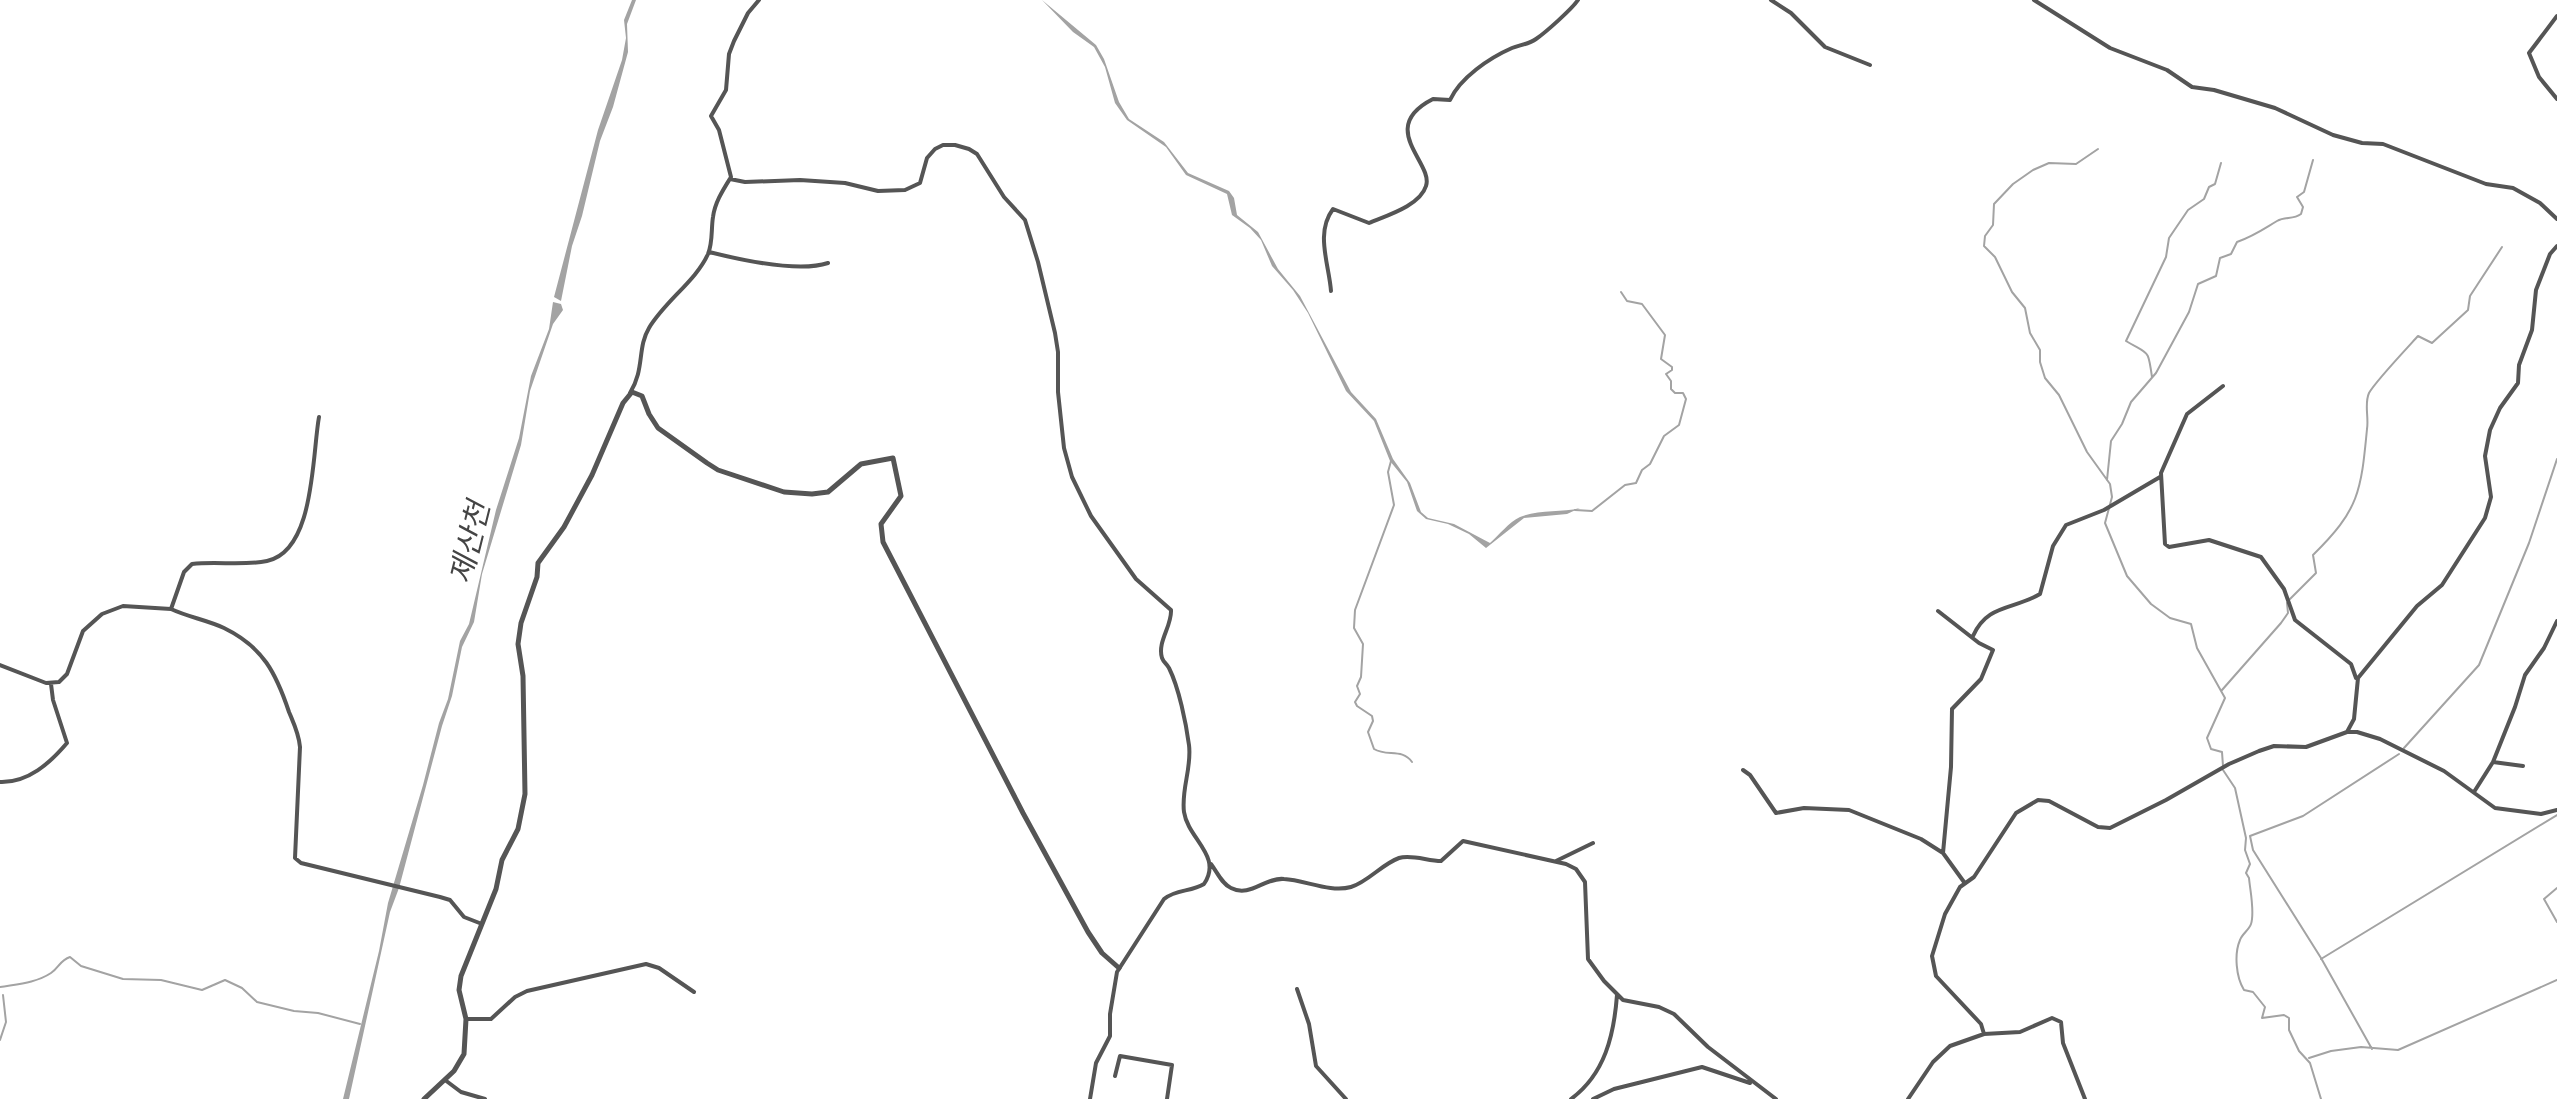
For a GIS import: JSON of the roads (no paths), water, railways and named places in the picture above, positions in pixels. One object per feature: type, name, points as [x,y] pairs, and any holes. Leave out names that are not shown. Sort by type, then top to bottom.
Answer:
[{"type":"street","points":[[424,1099],[458,1066],[464,1054],[466,1019],[460,982],[496,889],[500,864],[518,829],[525,794],[523,676],[518,644],[521,623],[536,583],[539,560],[564,527],[588,483],[623,403],[639,377],[648,331],[673,296],[692,278],[709,252],[713,214],[718,198],[730,179],[719,130],[711,116],[726,90],[729,54],[734,41],[748,13],[759,0]]},
{"type":"street","points":[[1331,291],[1323,240],[1326,219],[1333,209],[1369,223],[1382,215],[1397,213],[1425,190],[1427,181],[1410,139],[1409,124],[1413,114],[1433,99],[1450,100],[1474,71],[1505,51],[1536,39],[1572,9],[1578,0]]},
{"type":"street","points":[[1771,0],[1791,13],[1825,47],[1870,65]]},
{"type":"street","points":[[2034,0],[2110,48],[2167,70],[2192,87],[2214,90],[2275,108],[2341,138],[2383,144],[2486,184],[2507,186],[2530,196],[2557,219]]},
{"type":"street","points":[[2557,16],[2529,53],[2539,77],[2557,99]]},
{"type":"street","points":[[730,179],[767,182],[807,180],[845,183],[878,191],[905,190],[920,183],[927,158],[935,149],[955,145],[977,154],[1004,197],[1025,220],[1055,333],[1063,440],[1072,477],[1091,516],[1136,579],[1171,610],[1171,620],[1162,643],[1162,656],[1169,667],[1182,707],[1189,746],[1184,810],[1210,862],[1231,889],[1253,889],[1271,880],[1284,879],[1352,887],[1401,857],[1441,861],[1463,841],[1566,864],[1576,869],[1585,882],[1588,959],[1617,995],[1623,1000],[1659,1007],[1674,1014],[1708,1047],[1776,1099]]},
{"type":"street","points":[[2357,682],[2417,606],[2442,585],[2485,518],[2491,501],[2485,456],[2490,430],[2500,408],[2518,383],[2519,365],[2532,330],[2536,290],[2550,254],[2557,246]]},
{"type":"street","points":[[709,252],[786,267],[828,263]]},
{"type":"street","points":[[2223,386],[2187,414],[2160,477],[2166,546],[2178,547],[2209,540],[2261,557],[2278,578],[2295,620],[2353,666],[2357,682],[2354,719],[2365,733],[2444,771],[2500,809],[2541,814],[2557,810]]},
{"type":"street","points":[[630,393],[640,393],[652,419],[663,432],[713,467],[784,492],[828,492],[861,464],[893,458],[901,496],[881,524],[883,542],[1088,932],[1102,953],[1119,968]]},
{"type":"street","points":[[171,609],[184,572],[192,564],[263,561],[284,554],[290,548],[311,487],[319,417]]},
{"type":"street","points":[[1973,636],[1989,614],[2040,594],[2053,546],[2066,525],[2104,510],[2160,477]]},
{"type":"street","points":[[0,665],[51,684],[65,678],[83,631],[102,614],[118,606],[171,609],[226,629],[262,655],[278,681],[298,734],[295,858],[301,863],[447,899],[464,917],[482,924]]},
{"type":"street","points":[[1938,611],[1993,650],[1981,679],[1952,709],[1951,767],[1943,853]]},
{"type":"street","points":[[2474,792],[2493,762],[2525,675],[2544,648],[2557,621]]},
{"type":"street","points":[[0,782],[26,779],[67,743],[51,684]]},
{"type":"street","points":[[2347,732],[2354,719]]},
{"type":"street","points":[[1984,1034],[1981,1024],[1936,976],[1932,960],[1945,914],[1964,882],[1974,877],[2016,813],[2038,800],[2049,801],[2098,827],[2113,827],[2259,751],[2274,746],[2306,747],[2347,732],[2365,733]]},
{"type":"street","points":[[2493,762],[2523,766]]},
{"type":"street","points":[[1743,770],[1750,775],[1776,813],[1804,808],[1849,810],[1921,839],[1943,853],[1964,882]]},
{"type":"street","points":[[1554,862],[1593,843]]},
{"type":"street","points":[[1090,1099],[1096,1063],[1110,1036],[1111,1009],[1119,968],[1164,899],[1173,893],[1204,884],[1209,875],[1210,862]]},
{"type":"street","points":[[466,1019],[491,1019],[515,997],[527,991],[646,964],[659,968],[694,992]]},
{"type":"street","points":[[1297,989],[1309,1024],[1316,1066],[1346,1099]]},
{"type":"street","points":[[1571,1099],[1586,1087],[1601,1065],[1612,1032],[1617,995]]},
{"type":"street","points":[[1908,1099],[1928,1067],[1957,1042],[1984,1034],[2015,1033],[2052,1018],[2059,1020],[2063,1043],[2085,1099]]},
{"type":"street","points":[[1115,1076],[1120,1056],[1172,1065],[1167,1099]]},
{"type":"street","points":[[1593,1099],[1614,1089],[1702,1067],[1752,1083]]},
{"type":"street","points":[[445,1080],[461,1092],[485,1099]]},
{"type":"street","points":[[461,1092],[461,1099]]},
{"type":"waterway","points":[[2098,149],[2076,164],[2049,163],[2013,184],[1994,204],[1993,225],[1985,236],[1984,246],[1995,257],[2012,292],[2025,308],[2030,333],[2040,350],[2045,378],[2059,395],[2087,452],[2110,484],[2112,497],[2105,523],[2127,576],[2151,604],[2170,618],[2191,624],[2197,648],[2225,698],[2207,738],[2211,749],[2222,752],[2223,766]]},
{"type":"waterway","points":[[2107,480],[2111,441],[2131,402],[2156,373],[2189,312],[2198,284],[2216,276],[2220,258],[2231,254],[2237,242],[2280,220],[2301,214],[2303,207],[2297,197],[2304,192],[2313,160]]},
{"type":"waterway","points":[[2152,377],[2146,353],[2126,341],[2166,257],[2169,238],[2188,210],[2204,199],[2209,187],[2215,184],[2221,163]]},
{"type":"waterway","points":[[2290,599],[2316,573],[2313,555],[2340,525],[2355,499],[2362,469],[2369,393],[2418,336],[2432,343],[2468,310],[2470,296],[2502,247]]},
{"type":"waterway","points":[[1575,510],[1592,511],[1625,485],[1636,483],[1664,436],[1679,425],[1686,399],[1683,393],[1675,393],[1671,389],[1671,381],[1666,374],[1672,367],[1661,359],[1665,335],[1642,304],[1627,301],[1621,292]]},
{"type":"waterway","points":[[2404,748],[2479,665],[2529,543],[2557,459]]},
{"type":"waterway","points":[[1391,461],[1388,472],[1394,505],[1355,610],[1354,628],[1363,644],[1361,677],[1357,686],[1360,694],[1355,702],[1372,716],[1368,732],[1374,749],[1404,755],[1412,762]]},
{"type":"waterway","points":[[2222,690],[2281,623],[2288,613],[2287,603]]},
{"type":"waterway","points":[[2250,836],[2303,816],[2399,754]]},
{"type":"waterway","points":[[2223,770],[2235,788],[2250,864],[2246,873],[2252,919],[2238,946],[2239,979],[2244,990],[2253,992],[2265,1007],[2262,1018],[2284,1015],[2289,1018],[2289,1030],[2299,1051],[2310,1063],[2321,1099]]},
{"type":"waterway","points":[[2321,959],[2557,815]]},
{"type":"waterway","points":[[2250,836],[2253,850],[2321,958],[2372,1049]]},
{"type":"waterway","points":[[2557,888],[2544,899],[2557,922]]},
{"type":"waterway","points":[[0,987],[39,979],[70,957],[81,966],[123,979],[161,980],[202,990],[225,980],[242,988],[257,1002],[360,1024]]},
{"type":"waterway","points":[[2309,1058],[2361,1047],[2398,1050],[2557,980]]},
{"type":"waterway","points":[[0,1040],[6,1022],[3,995]]},
{"type":"water label","name":"제산천","points":[[471,543]]}]
